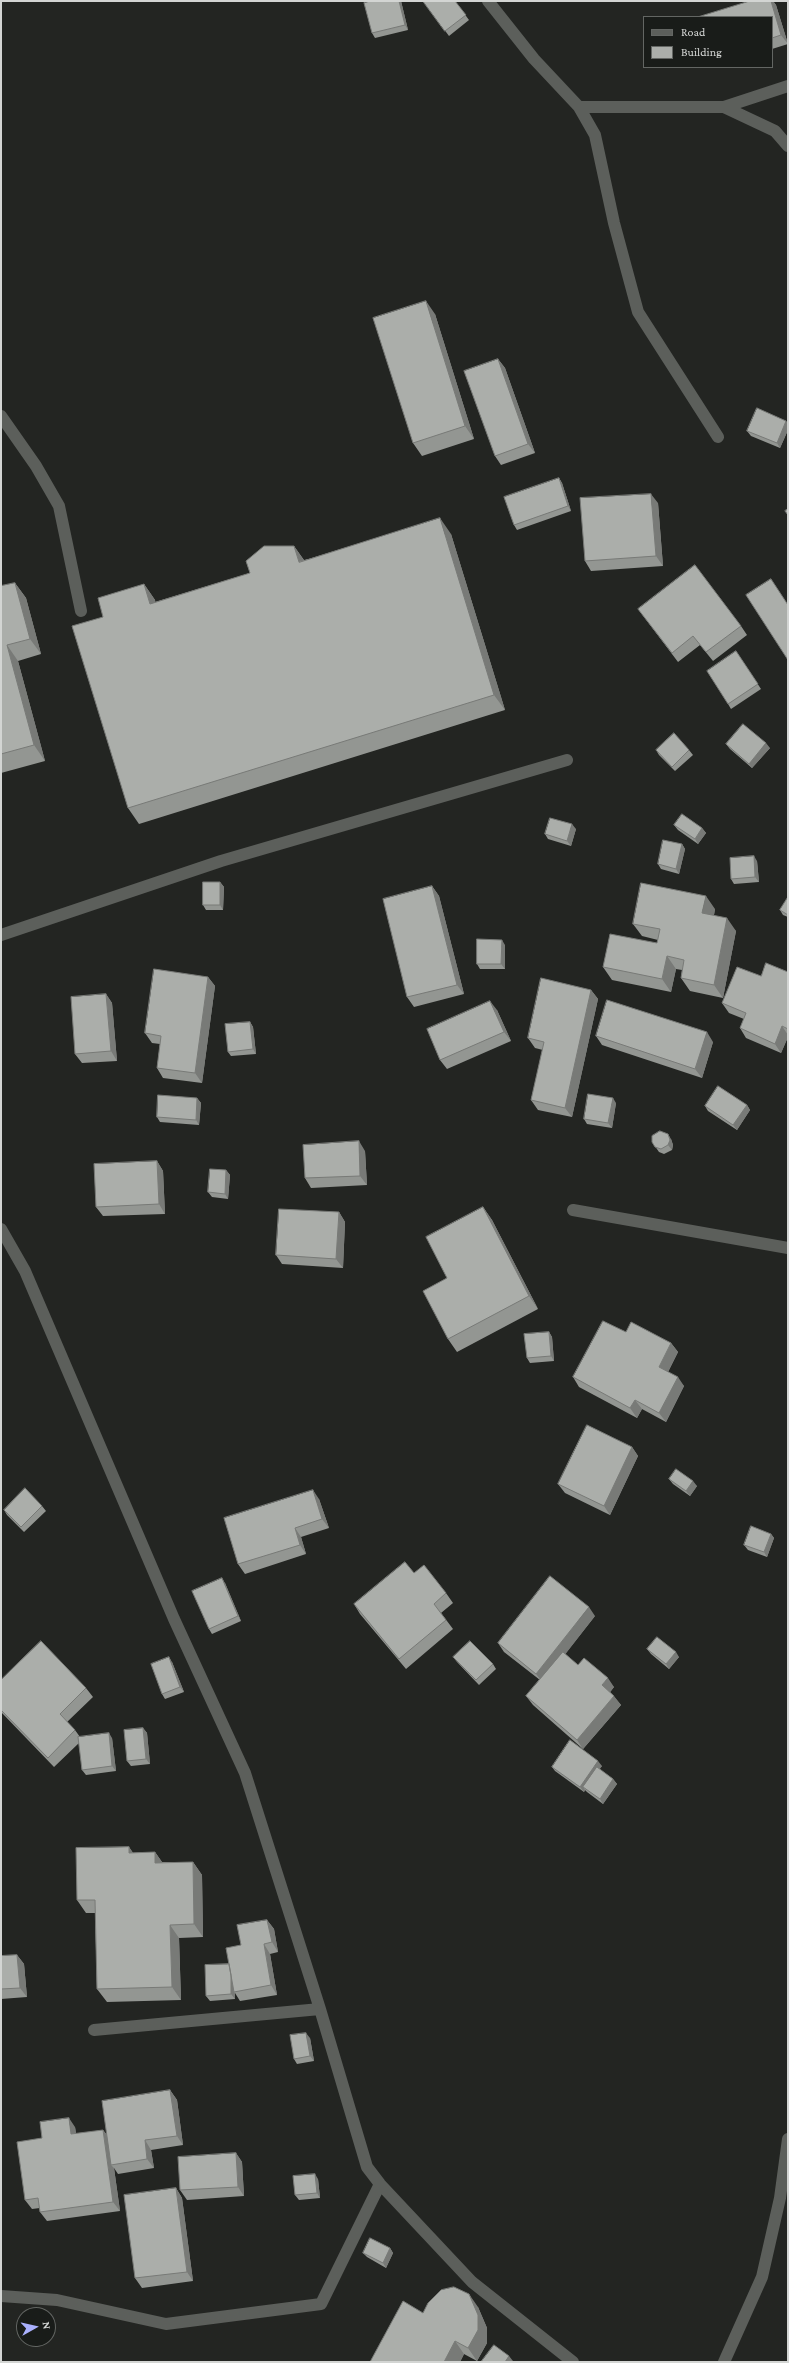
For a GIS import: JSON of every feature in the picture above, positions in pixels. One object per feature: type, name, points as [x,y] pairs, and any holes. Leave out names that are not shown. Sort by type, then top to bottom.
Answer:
[{"type":"street","points":[[488,1],[534,59],[580,107],[595,135],[614,223],[638,312],[718,438]]},
{"type":"street","points":[[580,107],[724,107],[788,86]]},
{"type":"street","points":[[724,107],[775,131],[788,146]]},
{"type":"street","points":[[1,416],[36,466],[60,506],[82,611]]},
{"type":"street","points":[[1,935],[221,862],[567,760]]},
{"type":"street","points":[[573,1210],[788,1248]]},
{"type":"street","points":[[1,1229],[25,1271],[174,1620],[245,1773],[320,2009],[367,2167],[380,2184],[472,2282],[573,2362]]},
{"type":"street","points":[[94,2030],[320,2009]]},
{"type":"street","points":[[724,2362],[762,2276],[780,2198],[788,2139]]},
{"type":"street","points":[[1,2296],[57,2300],[166,2324],[321,2304],[380,2184]]},
{"type":"building","points":[[371,1],[399,1],[405,25],[372,33],[364,3]]},
{"type":"building","points":[[423,1],[455,1],[466,15],[445,31]]},
{"type":"building","points":[[750,1],[771,1],[781,35],[773,38],[773,16],[701,16]]},
{"type":"building","points":[[426,301],[465,426],[413,443],[373,318]]},
{"type":"building","points":[[498,359],[528,444],[495,456],[464,371]]},
{"type":"building","points":[[757,408],[786,421],[777,443],[747,431]]},
{"type":"building","points":[[559,478],[568,506],[514,525],[504,497]]},
{"type":"building","points":[[651,494],[656,556],[585,561],[580,498]]},
{"type":"building","points":[[440,518],[494,695],[128,808],[72,626],[103,617],[98,598],[144,584],[150,604],[250,573],[246,561],[264,546],[294,546],[299,562]]},
{"type":"building","points":[[695,565],[741,626],[706,652],[693,636],[672,653],[638,609]]},
{"type":"building","points":[[771,579],[788,605],[788,660],[746,595]]},
{"type":"building","points":[[15,583],[30,639],[7,645],[34,745],[1,754],[1,586]]},
{"type":"building","points":[[736,651],[758,684],[728,704],[707,671]]},
{"type":"building","points":[[743,724],[766,743],[749,764],[726,744]]},
{"type":"building","points":[[674,733],[689,750],[672,767],[656,750]]},
{"type":"building","points":[[682,814],[702,828],[695,839],[674,825]]},
{"type":"building","points":[[550,818],[572,824],[567,841],[545,834]]},
{"type":"building","points":[[663,840],[682,844],[676,869],[658,864]]},
{"type":"building","points":[[754,856],[755,877],[731,879],[730,858]]},
{"type":"building","points":[[203,882],[220,882],[220,905],[203,905]]},
{"type":"building","points":[[641,883],[706,896],[702,913],[727,918],[714,985],[681,978],[684,960],[667,956],[662,979],[603,967],[610,934],[657,943],[660,929],[633,924]]},
{"type":"building","points":[[432,886],[457,985],[407,997],[383,899]]},
{"type":"building","points":[[788,897],[788,915],[780,910]]},
{"type":"building","points":[[477,939],[502,940],[501,964],[477,964]]},
{"type":"building","points":[[766,963],[788,972],[788,1029],[782,1026],[775,1044],[740,1028],[746,1013],[722,1003],[737,967],[761,976]]},
{"type":"building","points":[[154,969],[208,977],[195,1073],[157,1068],[161,1036],[145,1033]]},
{"type":"building","points":[[541,978],[591,990],[565,1108],[531,1100],[544,1042],[528,1038]]},
{"type":"building","points":[[106,994],[111,1051],[75,1054],[71,997]]},
{"type":"building","points":[[607,1000],[707,1032],[695,1069],[596,1036]]},
{"type":"building","points":[[490,1001],[504,1032],[440,1060],[427,1029]]},
{"type":"building","points":[[250,1022],[253,1049],[228,1052],[225,1024]]},
{"type":"building","points":[[718,1086],[747,1105],[733,1125],[705,1106]]},
{"type":"building","points":[[588,1094],[613,1098],[608,1123],[584,1119]]},
{"type":"building","points":[[158,1095],[197,1098],[196,1120],[157,1117]]},
{"type":"building","points":[[660,1131],[668,1134],[670,1140],[668,1145],[661,1149],[655,1147],[652,1142],[652,1136]]},
{"type":"building","points":[[359,1141],[360,1176],[305,1178],[303,1145]]},
{"type":"building","points":[[157,1161],[159,1204],[96,1207],[94,1164]]},
{"type":"building","points":[[210,1169],[226,1170],[225,1194],[208,1192]]},
{"type":"building","points":[[483,1207],[529,1296],[448,1339],[423,1291],[447,1278],[426,1237]]},
{"type":"building","points":[[279,1209],[339,1212],[336,1259],[276,1255]]},
{"type":"building","points":[[603,1321],[626,1332],[631,1322],[671,1343],[659,1367],[678,1377],[659,1413],[635,1400],[630,1408],[573,1377]]},
{"type":"building","points":[[549,1332],[551,1356],[527,1358],[524,1334]]},
{"type":"building","points":[[587,1425],[632,1447],[604,1506],[558,1484]]},
{"type":"building","points":[[676,1469],[693,1481],[686,1491],[669,1479]]},
{"type":"building","points":[[25,1488],[42,1506],[21,1527],[4,1510]]},
{"type":"building","points":[[313,1490],[322,1519],[295,1528],[300,1545],[238,1564],[224,1518]]},
{"type":"building","points":[[751,1526],[771,1534],[764,1552],[744,1545]]},
{"type":"building","points":[[405,1562],[414,1573],[424,1565],[446,1593],[434,1604],[446,1620],[399,1659],[354,1604]]},
{"type":"building","points":[[550,1576],[589,1607],[536,1674],[498,1643]]},
{"type":"building","points":[[222,1578],[238,1616],[209,1629],[192,1591]]},
{"type":"building","points":[[657,1637],[676,1652],[666,1664],[647,1649]]},
{"type":"building","points":[[41,1641],[86,1688],[60,1714],[75,1730],[48,1758],[1,1710],[1,1680]]},
{"type":"building","points":[[470,1641],[493,1664],[476,1680],[453,1657]]},
{"type":"building","points":[[563,1652],[578,1665],[584,1658],[608,1678],[602,1685],[614,1696],[577,1740],[526,1696]]},
{"type":"building","points":[[169,1657],[180,1687],[162,1694],[151,1664]]},
{"type":"building","points":[[143,1728],[146,1759],[127,1761],[124,1730]]},
{"type":"building","points":[[109,1733],[112,1766],[82,1770],[78,1737]]},
{"type":"building","points":[[570,1740],[598,1761],[580,1787],[552,1767]]},
{"type":"building","points":[[597,1767],[613,1779],[600,1799],[583,1787]]},
{"type":"building","points":[[129,1847],[129,1853],[155,1852],[155,1863],[193,1862],[194,1924],[170,1925],[172,1987],[97,1989],[95,1900],[77,1900],[76,1848]]},
{"type":"building","points":[[267,1920],[272,1942],[264,1944],[271,1985],[234,1992],[226,1948],[241,1945],[237,1925]]},
{"type":"building","points":[[17,1955],[20,1988],[1,1989],[1,1956]]},
{"type":"building","points":[[229,1964],[231,1975],[231,1994],[206,1996],[205,1965]]},
{"type":"building","points":[[306,2033],[310,2056],[294,2059],[290,2035]]},
{"type":"building","points":[[170,2090],[177,2136],[145,2140],[147,2159],[111,2165],[102,2101]]},
{"type":"building","points":[[69,2118],[71,2134],[103,2130],[113,2202],[40,2212],[38,2198],[25,2200],[17,2142],[42,2138],[40,2122]]},
{"type":"building","points":[[236,2153],[238,2187],[180,2190],[178,2157]]},
{"type":"building","points":[[315,2174],[317,2193],[295,2195],[293,2176]]},
{"type":"building","points":[[176,2188],[187,2272],[135,2278],[124,2195]]},
{"type":"building","points":[[370,2238],[390,2248],[383,2263],[363,2253]]},
{"type":"building","points":[[454,2287],[469,2294],[478,2315],[478,2330],[468,2348],[455,2341],[444,2362],[370,2362],[403,2301],[423,2313],[428,2303],[441,2290]]},
{"type":"building","points":[[494,2345],[509,2356],[505,2362],[481,2362]]}]
